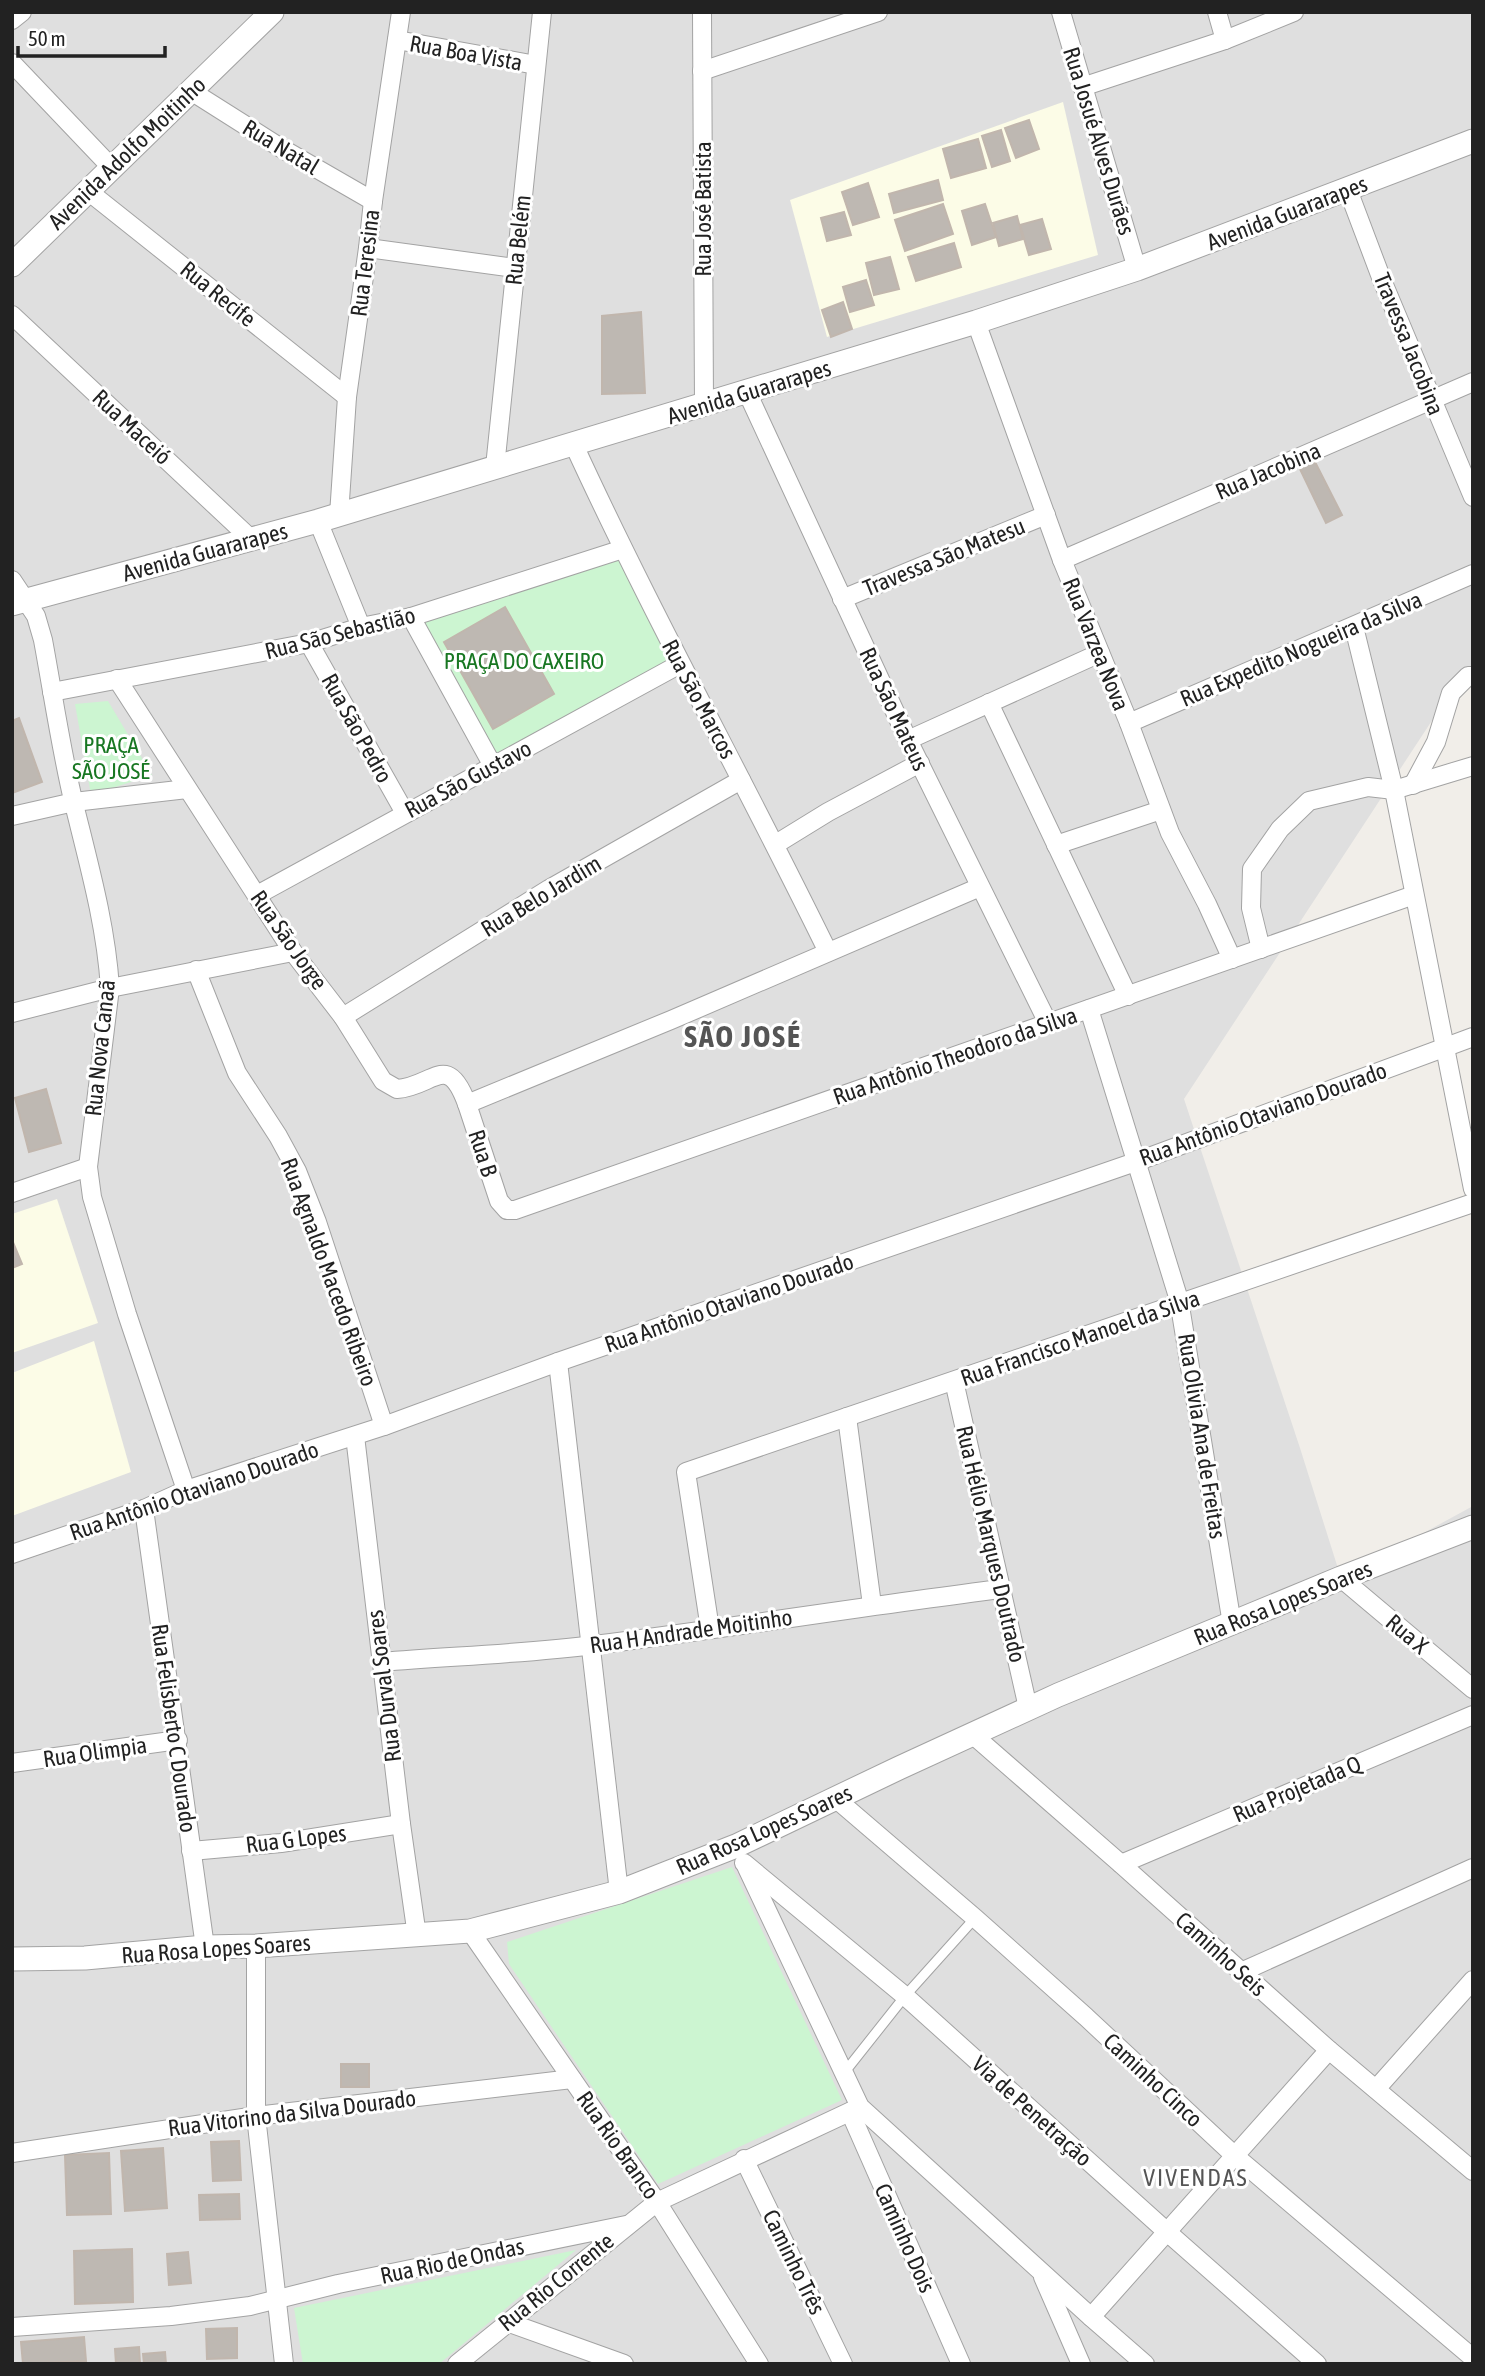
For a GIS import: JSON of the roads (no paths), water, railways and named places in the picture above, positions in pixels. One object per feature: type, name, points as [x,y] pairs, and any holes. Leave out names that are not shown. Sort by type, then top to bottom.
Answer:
[{"type":"street","points":[[12,20],[22,12]]},
{"type":"street","name":"Avenida Adolfo Moitinho","points":[[12,265],[272,12]]},
{"type":"street","name":"Rua Teresina","points":[[329,518],[401,12]]},
{"type":"street","name":"Rua Belém","points":[[495,467],[542,12]]},
{"type":"street","name":"Rua José Batista","points":[[702,12],[704,405]]},
{"type":"street","points":[[702,71],[878,12]]},
{"type":"street","name":"Rua Josué Alves Durães","points":[[1060,12],[1137,269]]},
{"type":"street","points":[[1217,12],[1225,40]]},
{"type":"street","points":[[1082,88],[1225,40],[1294,12]]},
{"type":"street","name":"Rua Boa Vista","points":[[397,40],[536,65]]},
{"type":"street","points":[[12,63],[111,167]]},
{"type":"street","name":"Rua Natal","points":[[191,91],[281,148],[373,201]]},
{"type":"street","name":"Avenida Guararapes","points":[[20,603],[329,518],[976,322],[1137,269],[1473,141]]},
{"type":"street","name":"Travessa Jacobina","points":[[1348,190],[1382,280],[1473,498]]},
{"type":"street","name":"Rua Recife","points":[[88,191],[347,397]]},
{"type":"street","points":[[369,248],[515,268]]},
{"type":"street","name":"Rua Maceió","points":[[12,315],[251,539]]},
{"type":"street","name":"Rua Varzea Nova","points":[[976,322],[1062,560],[1129,723],[1170,833],[1232,959]]},
{"type":"street","name":"Rua Jacobina","points":[[1062,560],[1473,382]]},
{"type":"street","name":"Rua São Mateus","points":[[747,392],[908,740],[1048,1023]]},
{"type":"street","name":"Rua São Marcos","points":[[574,445],[680,664],[776,845],[828,951]]},
{"type":"street","name":"Travessa São Matesu","points":[[842,598],[1045,515]]},
{"type":"street","points":[[329,518],[361,627]]},
{"type":"street","name":"Rua São Sebastião","points":[[52,692],[309,643],[361,627],[411,617],[623,549]]},
{"type":"street","name":"Rua Expedito Nogueira da Silva","points":[[1129,723],[1473,574]]},
{"type":"street","name":"Rua Nova Canaã","points":[[12,580],[20,603],[36,616],[43,640],[74,802],[96,887],[108,960],[110,988],[88,1167],[92,1197],[123,1301],[186,1490]]},
{"type":"street","points":[[411,617],[493,766]]},
{"type":"street","points":[[1354,627],[1394,790],[1473,1189]]},
{"type":"street","name":"Rua São Pedro","points":[[309,643],[405,813]]},
{"type":"street","points":[[908,740],[1100,653]]},
{"type":"street","name":"Rua São Gustavo","points":[[257,895],[680,664]]},
{"type":"street","points":[[1413,785],[1436,742],[1451,693],[1468,676],[1473,676]]},
{"type":"street","name":"Rua São Jorge","points":[[117,679],[293,952],[343,1017],[383,1081],[390,1086],[403,1088],[440,1075],[450,1076],[461,1088],[467,1104]]},
{"type":"street","points":[[989,703],[1128,996]]},
{"type":"street","points":[[776,845],[828,812],[920,762]]},
{"type":"street","points":[[1261,949],[1251,908],[1252,869],[1280,829],[1309,801],[1368,787],[1394,790],[1473,766]]},
{"type":"street","name":"Rua Belo Jardim","points":[[343,1017],[549,889],[741,780]]},
{"type":"street","points":[[12,816],[74,802],[187,789]]},
{"type":"street","points":[[1056,845],[1161,810]]},
{"type":"street","points":[[467,1104],[981,887]]},
{"type":"street","name":"Rua Antônio Theodoro da Silva","points":[[499,1201],[507,1210],[515,1210],[1414,895]]},
{"type":"street","points":[[12,1013],[110,988],[293,952]]},
{"type":"street","name":"Rua Agnaldo Macedo Ribeiro","points":[[196,970],[237,1073],[297,1171],[317,1222],[384,1426]]},
{"type":"street","name":"Rua Olivia Ana de Freitas","points":[[1089,1009],[1180,1303],[1232,1624]]},
{"type":"street","name":"Rua Antônio Otaviano Dourado","points":[[12,1554],[144,1509],[186,1490],[384,1426],[558,1362],[1136,1162],[1473,1037]]},
{"type":"street","name":"Rua B","points":[[467,1104],[499,1201]]},
{"type":"street","points":[[12,1193],[88,1167]]},
{"type":"street","name":"Rua Francisco Manoel da Silva","points":[[710,1629],[686,1472],[1473,1203]]},
{"type":"street","points":[[558,1362],[619,1892]]},
{"type":"street","name":"Rua Hélio Marques Doutrado","points":[[954,1381],[1028,1708]]},
{"type":"street","points":[[847,1417],[872,1605]]},
{"type":"street","name":"Rua Durval Soares","points":[[355,1436],[417,1936]]},
{"type":"street","name":"Rua Felisberto C Dourado","points":[[144,1509],[205,1947]]},
{"type":"street","name":"Rua Rosa Lopes Soares","points":[[12,1959],[85,1958],[205,1947],[470,1931],[619,1892],[740,1854],[835,1798],[1028,1708],[1341,1578],[1473,1527]]},
{"type":"street","name":"Rua X","points":[[1341,1578],[1473,1689]]},
{"type":"street","name":"Rua H Andrade Moitinho","points":[[381,1662],[591,1645],[1001,1589]]},
{"type":"street","name":"Rua Projetada Q","points":[[1121,1864],[1473,1715]]},
{"type":"street","name":"Caminho Seis","points":[[972,1734],[1329,2050],[1473,2171]]},
{"type":"street","name":"Rua Olimpia","points":[[12,1763],[178,1740]]},
{"type":"street","name":"Caminho Cinco","points":[[835,1798],[1086,2017],[1234,2155],[1473,2358]]},
{"type":"street","name":"Rua G Lopes","points":[[191,1851],[281,1843],[401,1824]]},
{"type":"street","points":[[740,1854],[843,2074],[855,2109],[1144,2364]]},
{"type":"street","name":"Via de Penetração","points":[[740,1854],[905,1996],[1317,2364]]},
{"type":"street","points":[[1241,1972],[1473,1868]]},
{"type":"street","name":"Rua Rio Branco","points":[[470,1931],[657,2202],[760,2364]]},
{"type":"street","points":[[256,1946],[256,2116],[284,2364]]},
{"type":"street","points":[[1376,2089],[1473,1980]]},
{"type":"street","points":[[1091,2317],[1329,2050]]},
{"type":"street","name":"Rua Vitorino da Silva Dourado","points":[[12,2154],[256,2116],[572,2079]]},
{"type":"street","name":"Rua Rio Corrente","points":[[457,2364],[657,2202],[855,2109]]},
{"type":"street","name":"Caminho Dois","points":[[855,2109],[961,2364]]},
{"type":"street","name":"Caminho Três","points":[[744,2159],[843,2364]]},
{"type":"street","name":"Rua Rio de Ondas","points":[[12,2327],[171,2316],[278,2301],[338,2284],[626,2225]]},
{"type":"street","points":[[1040,2271],[1081,2364]]},
{"type":"street","points":[[507,2322],[624,2364]]},
{"type":"lane","points":[[843,2074],[905,1996],[975,1918]]},
{"type":"district","name":"SÃO JOSÉ","points":[[743,1036]]},
{"type":"district","name":"VIVENDAS","points":[[1196,2177]]},
{"type":"park label","name":"PRAÇA DO CAXEIRO","points":[[524,661]]},
{"type":"park label","name":"PRAÇA SÃO JOSÉ","points":[[111,758]]}]
